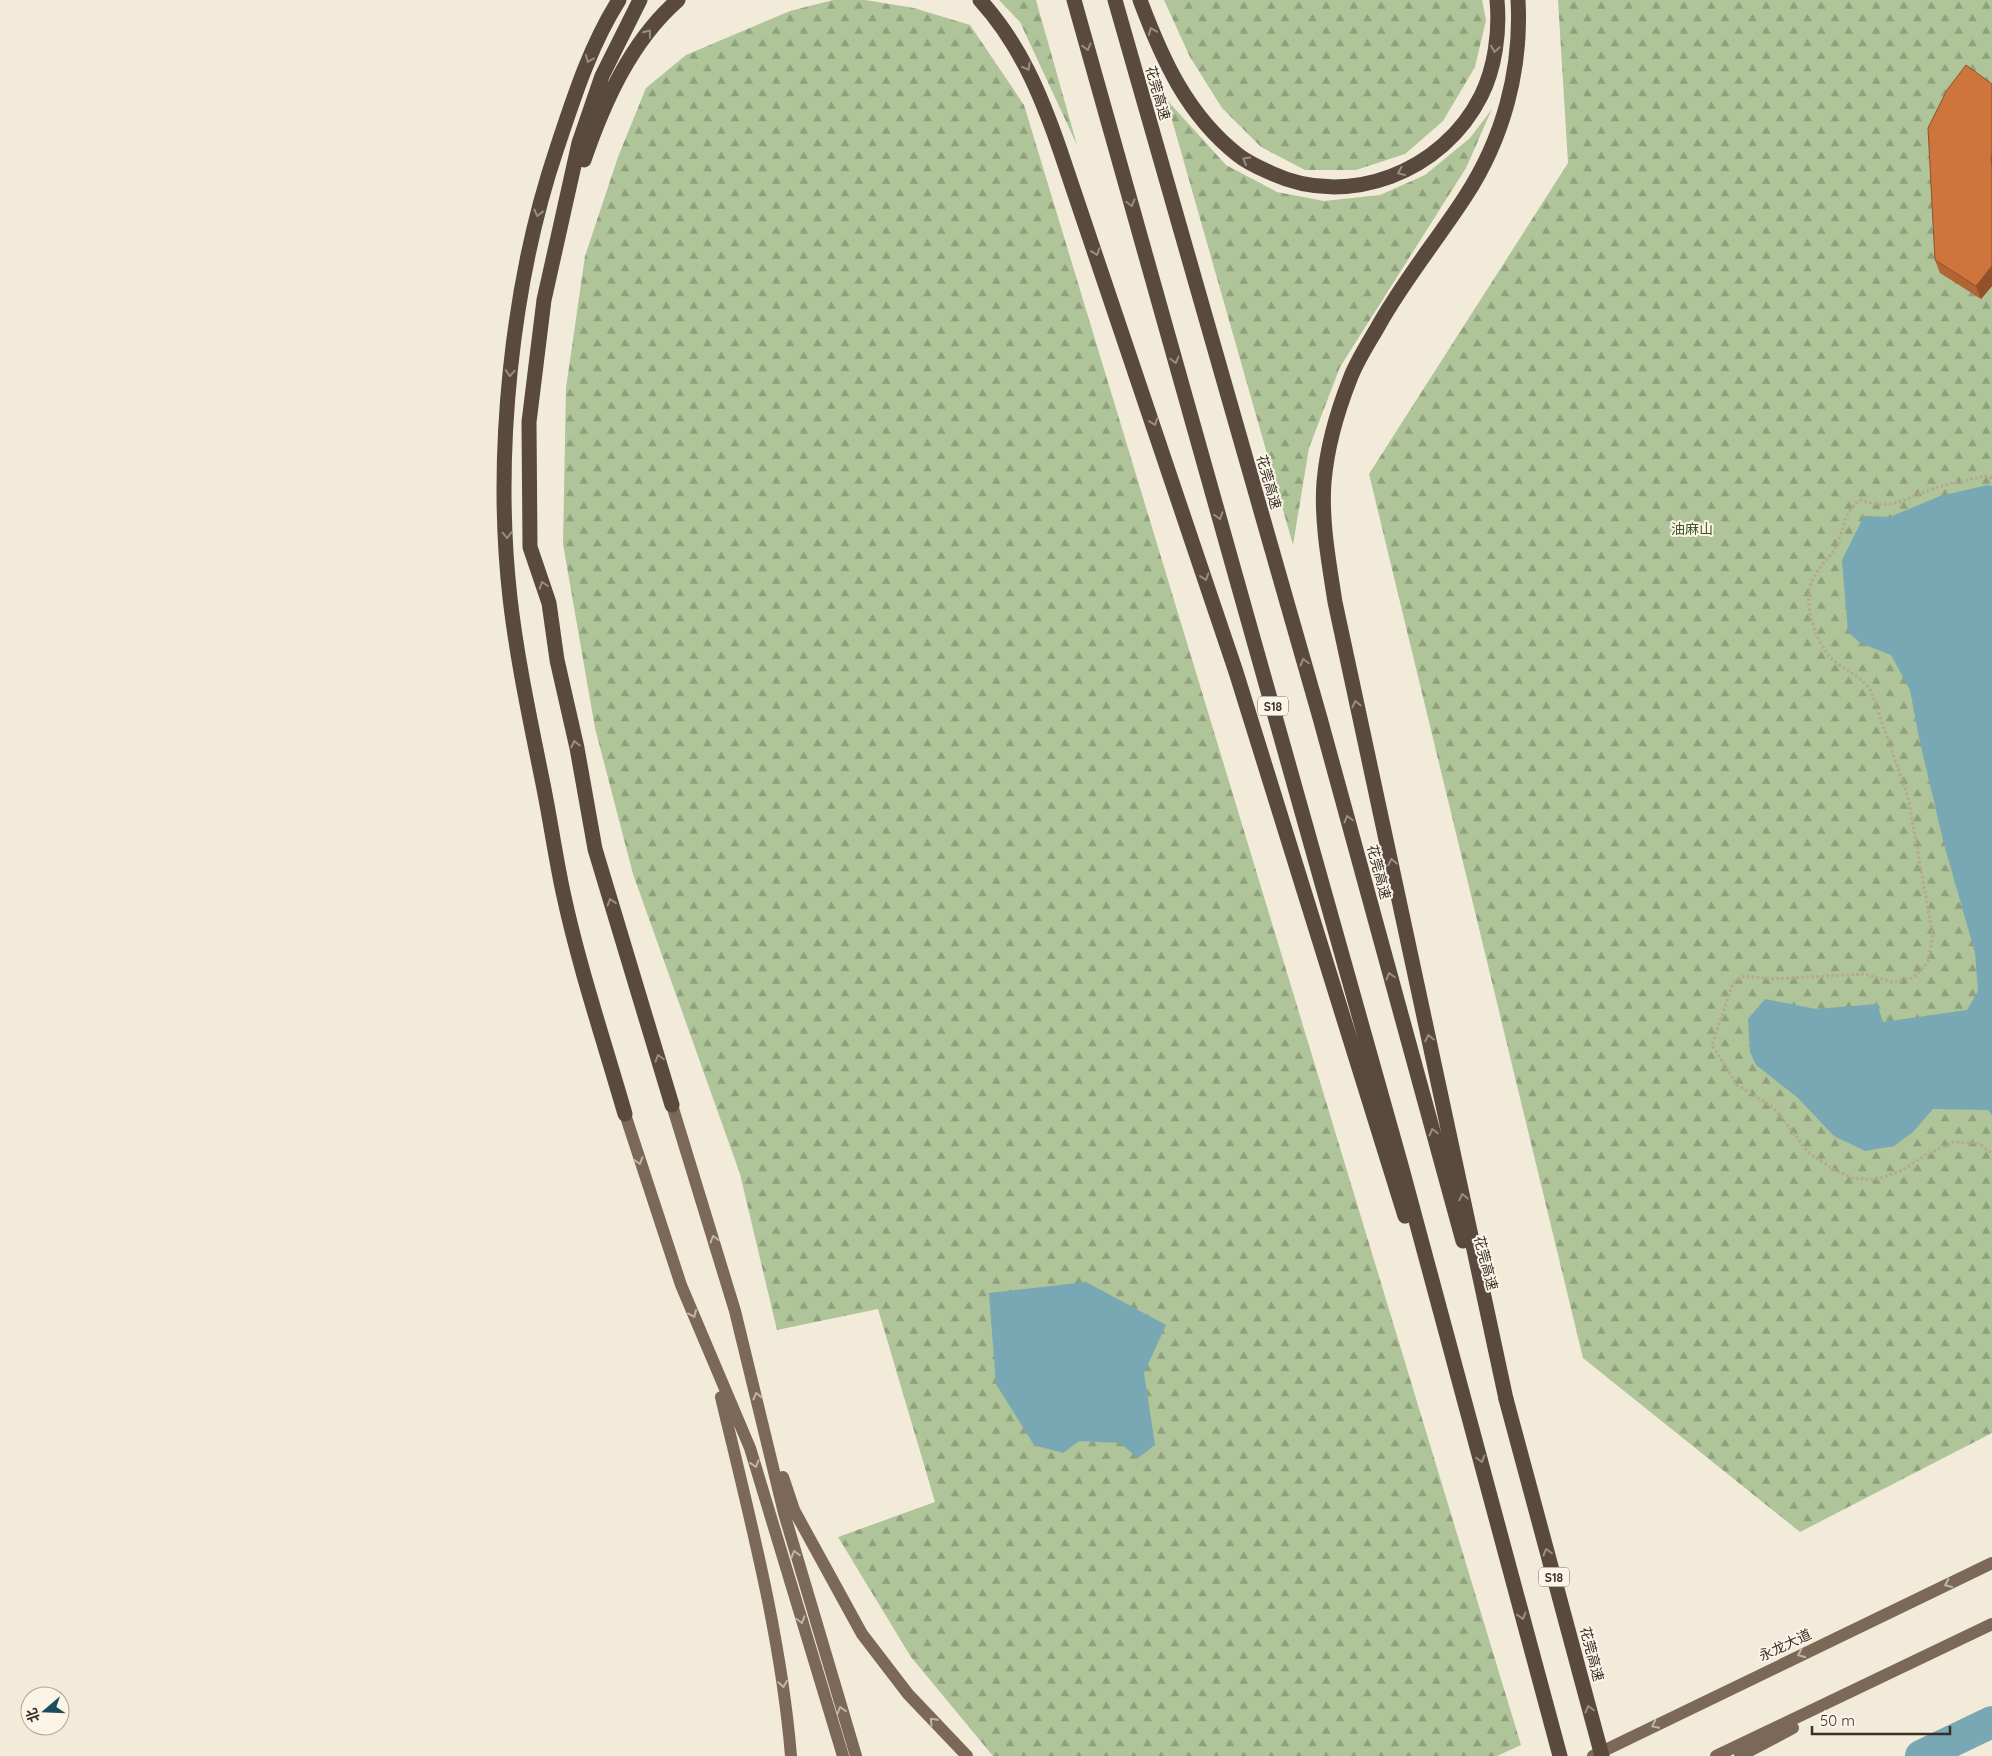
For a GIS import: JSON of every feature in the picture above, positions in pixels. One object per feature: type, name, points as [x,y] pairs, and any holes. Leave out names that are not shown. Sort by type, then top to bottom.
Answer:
[{"type":"highway","points":[[612,0],[547,177],[534,230],[511,362],[505,478],[510,595],[528,712],[564,894],[625,1114]]},
{"type":"highway","points":[[600,31],[619,0]]},
{"type":"highway","points":[[640,0],[599,85],[579,143],[544,300],[530,422],[530,547],[549,603],[557,660],[577,748],[595,850],[672,1105]]},
{"type":"highway","points":[[563,220],[588,146],[614,86],[635,49],[678,0]]},
{"type":"highway","points":[[980,0],[1002,26],[1030,71],[1078,201],[1236,672],[1468,1412]]},
{"type":"highway","name":"S18","points":[[1074,0],[1297,788],[1560,1756]]},
{"type":"highway","name":"花莞高速","points":[[1115,0],[1320,718],[1602,1756]]},
{"type":"highway","points":[[1140,0],[1171,74],[1203,121],[1218,137],[1239,156],[1285,180],[1310,186],[1330,188],[1356,186],[1396,175],[1436,151],[1455,134],[1469,116],[1488,80],[1497,33],[1497,0]]},
{"type":"highway","points":[[1506,1399],[1341,635],[1329,563],[1324,482],[1330,443],[1350,377],[1391,304],[1466,195],[1494,143],[1505,112],[1514,75],[1519,38],[1518,0]]},
{"type":"main road","points":[[672,1105],[735,1311],[803,1584],[856,1756]]},
{"type":"main road","points":[[625,1114],[681,1285],[750,1448],[843,1756]]},
{"type":"main road","points":[[714,1363],[774,1634],[783,1681],[791,1756]]},
{"type":"main road","points":[[765,1427],[794,1510],[862,1634],[908,1694],[967,1756]]},
{"type":"main road","name":"永龙大道","points":[[1593,1756],[1992,1563]]},
{"type":"main road","points":[[1716,1756],[1988,1626]]},
{"type":"main road","points":[[1740,1756],[1988,1626]]},
{"type":"path","points":[[1992,478],[1985,476],[1935,488],[1900,503],[1877,506],[1860,500],[1850,508],[1834,550],[1820,565],[1810,584],[1810,613],[1820,644],[1833,660],[1862,678],[1871,691],[1908,797],[1933,936],[1928,962],[1913,978],[1892,982],[1865,974],[1770,979],[1744,976],[1733,983],[1712,1045],[1737,1085],[1774,1108],[1810,1153],[1833,1169],[1852,1178],[1876,1180],[1903,1170],[1924,1156],[1953,1142],[1978,1143],[1992,1153]]},
{"type":"green space","points":[[833,0],[865,0],[914,8],[970,25],[1024,105],[1521,1745],[1497,1756],[993,1756],[911,1657],[838,1537],[935,1502],[878,1309],[777,1330],[740,1174],[633,874],[595,728],[563,544],[566,388],[585,256],[618,157],[646,88],[686,55],[790,11]]},
{"type":"green space","points":[[999,0],[1036,0],[1077,145],[1020,22]]},
{"type":"green space","points":[[1164,0],[1482,0],[1486,20],[1475,67],[1443,121],[1405,154],[1356,170],[1305,170],[1261,147],[1222,108],[1190,57]]},
{"type":"green space","name":"油麻山","points":[[1558,0],[1992,0],[1992,1433],[1800,1532],[1583,1358],[1369,474],[1568,163]]},
{"type":"green space","points":[[1166,99],[1226,165],[1277,192],[1324,201],[1380,195],[1425,175],[1470,138],[1492,109],[1466,168],[1340,367],[1309,448],[1293,545]]},
{"type":"water","points":[[1988,485],[1992,486],[1992,1115],[1988,1110],[1933,1109],[1913,1132],[1894,1146],[1865,1151],[1834,1136],[1797,1097],[1756,1065],[1750,1052],[1748,1019],[1765,999],[1816,1009],[1877,1004],[1883,1022],[1967,1010],[1978,991],[1975,953],[1944,844],[1919,738],[1910,690],[1891,655],[1860,643],[1848,632],[1842,560],[1864,516],[1890,517],[1940,496]]},
{"type":"water","points":[[1086,1282],[1166,1325],[1144,1373],[1155,1445],[1138,1458],[1120,1443],[1079,1441],[1063,1453],[1034,1445],[996,1384],[989,1293]]},
{"type":"building","points":[[1966,65],[1992,84],[1992,266],[1976,286],[1935,260],[1928,128],[1947,90]]},
{"type":"waterway","points":[[1921,1756],[1992,1722]]}]
